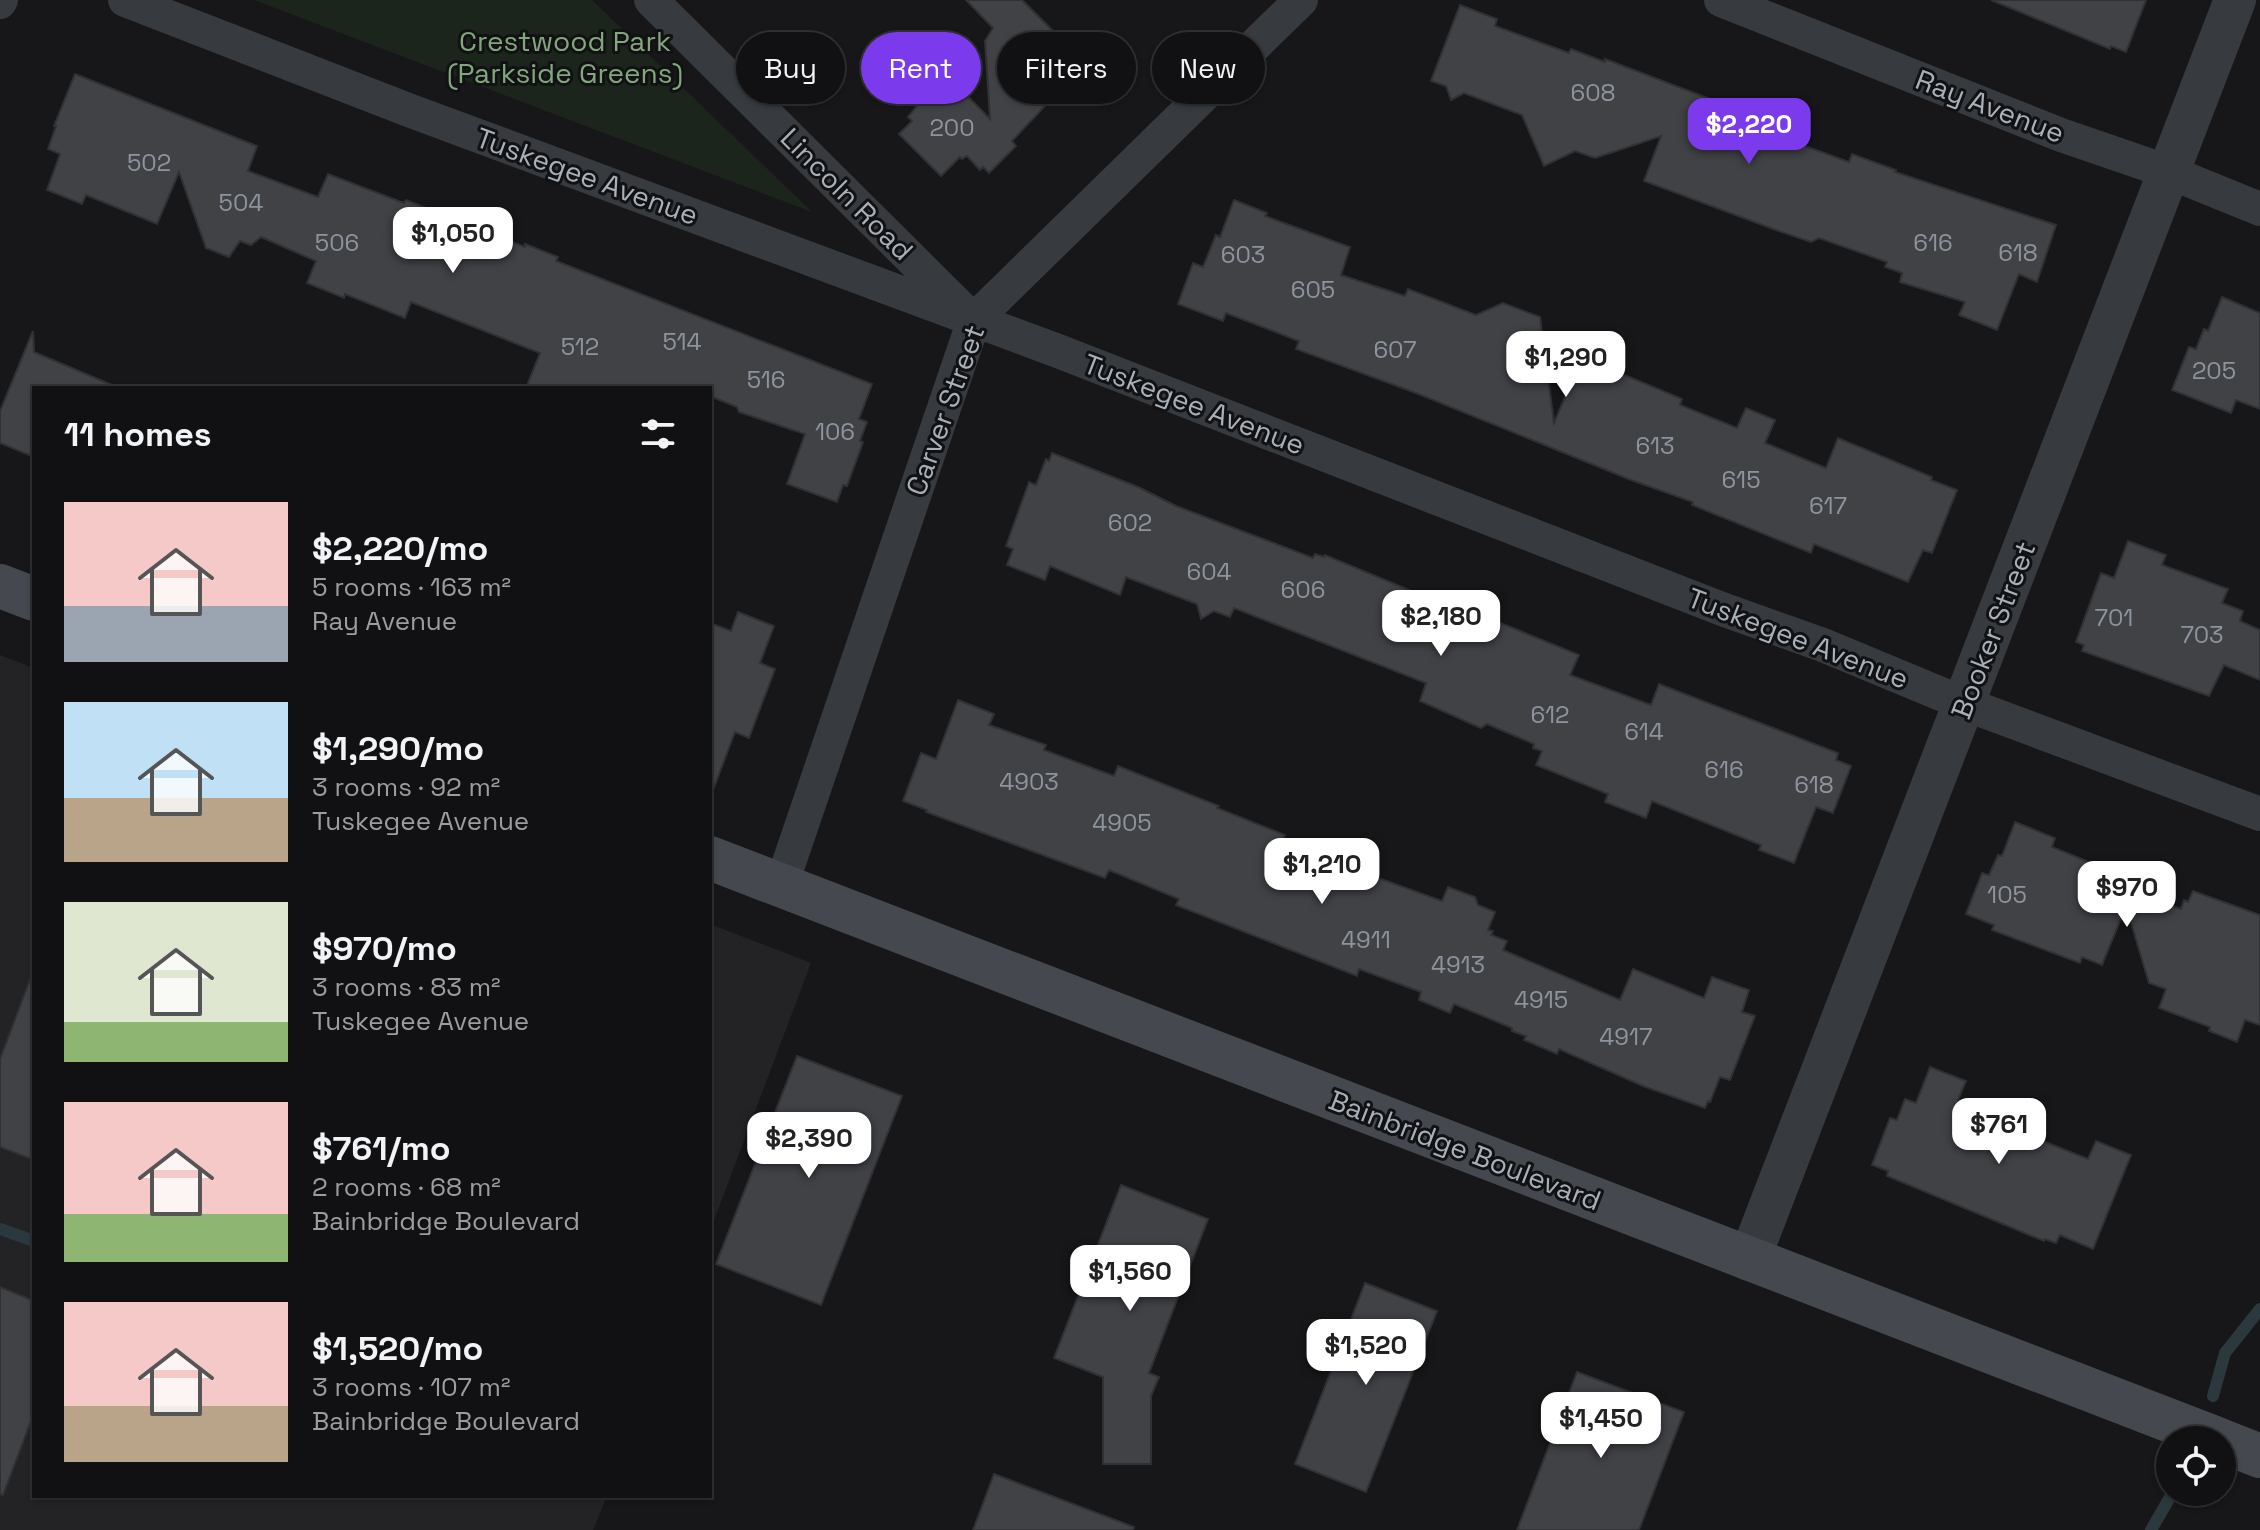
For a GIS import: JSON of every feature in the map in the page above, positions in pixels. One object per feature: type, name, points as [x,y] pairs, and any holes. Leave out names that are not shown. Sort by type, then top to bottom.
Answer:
[{"type":"main road","points":[[0,586],[32,598]]},
{"type":"main road","name":"Bainbridge Boulevard","points":[[712,859],[2184,1426]]},
{"type":"main road","name":"Bainbridge Boulevard","points":[[2236,1446],[2260,1456]]},
{"type":"street","name":"Tuskegee Avenue","points":[[125,0],[411,111],[974,320],[1707,604],[1823,645],[1965,704],[2260,814]]},
{"type":"street","name":"Lincoln Road","points":[[651,0],[974,320]]},
{"type":"street","name":"Carver Street","points":[[781,886],[974,320],[1301,0]]},
{"type":"street","name":"Ray Avenue","points":[[1721,0],[2061,135],[2169,172],[2260,209]]},
{"type":"street","name":"Booker Street","points":[[1749,1260],[2235,0]]},
{"type":"shaded area","points":[[0,655],[32,667],[32,1498],[606,1498],[593,1530],[0,1530]]},
{"type":"shaded area","points":[[712,925],[811,963],[712,1226]]},
{"type":"green space","name":"Crestwood Park (Parkside Greens)","points":[[254,0],[592,0],[812,212]]},
{"type":"building","points":[[966,0],[1022,0],[1054,32],[997,32],[997,104],[1047,104],[1012,141],[1016,146],[989,173],[983,167],[980,170],[967,156],[960,157],[941,176],[899,134],[912,121],[908,117],[918,104],[975,104],[990,119],[985,41],[993,28]]},
{"type":"building","points":[[1991,0],[2146,0],[2126,52],[2111,46],[2110,49]]},
{"type":"building","points":[[1460,5],[1497,19],[1495,26],[1569,53],[1571,49],[1605,62],[1605,59],[1781,126],[1777,136],[1849,162],[1852,154],[1895,172],[2056,225],[2037,282],[2019,274],[1997,330],[1959,315],[1965,302],[1900,282],[1902,273],[1885,267],[1887,262],[1819,238],[1811,242],[1644,181],[1661,136],[1595,158],[1575,151],[1544,166],[1522,115],[1464,93],[1451,100],[1446,86],[1431,81]]},
{"type":"building","points":[[75,74],[257,146],[248,171],[318,197],[328,174],[404,203],[406,200],[558,257],[556,261],[872,384],[859,419],[867,422],[860,441],[863,442],[847,486],[843,485],[837,502],[787,484],[805,434],[739,412],[737,407],[712,397],[712,386],[527,386],[540,353],[411,302],[405,318],[345,294],[344,298],[307,283],[316,261],[261,237],[251,245],[240,241],[229,257],[206,248],[179,172],[157,224],[86,195],[82,204],[47,190],[60,154],[48,149]]},
{"type":"building","points":[[1234,200],[1267,213],[1265,216],[1350,247],[1341,275],[1405,296],[1408,289],[1476,315],[1503,303],[1540,317],[1554,423],[1582,357],[1682,399],[1680,405],[1737,428],[1746,408],[1775,420],[1765,443],[1826,468],[1838,438],[1932,477],[1931,480],[1957,490],[1932,553],[1923,550],[1908,582],[1814,544],[1811,553],[1692,505],[1693,502],[1296,349],[1299,341],[1226,313],[1223,321],[1178,304],[1193,263],[1203,267],[1216,235],[1220,237]]},
{"type":"building","points":[[2222,297],[2260,313],[2260,409],[2236,400],[2231,413],[2172,390],[2189,347],[2196,349],[2204,329],[2208,331]]},
{"type":"building","points":[[33,331],[34,352],[114,386],[32,386],[32,456],[0,443],[0,411]]},
{"type":"building","points":[[1052,453],[1138,487],[1176,506],[1313,558],[1315,554],[1325,555],[1579,655],[1570,675],[1651,705],[1659,684],[1838,753],[1836,760],[1851,766],[1833,813],[1816,807],[1794,863],[1759,850],[1761,845],[1652,801],[1646,818],[1605,802],[1608,794],[1536,765],[1542,751],[1533,748],[1534,744],[1487,724],[1481,728],[1420,701],[1426,683],[1234,608],[1230,617],[1214,611],[1201,619],[1197,604],[1126,577],[1120,595],[1050,566],[1045,580],[1007,565],[1013,549],[1006,546],[1029,482],[1036,485],[1046,459],[1049,461]]},
{"type":"building","points":[[2128,541],[2166,555],[2162,565],[2228,589],[2222,603],[2243,611],[2240,621],[2260,630],[2260,680],[2224,665],[2209,696],[2082,651],[2084,645],[2076,642],[2101,573],[2114,578]]},
{"type":"building","points":[[738,612],[774,626],[760,663],[775,669],[749,738],[735,732],[713,790],[712,624],[731,631]]},
{"type":"building","points":[[958,700],[994,714],[989,725],[1046,745],[1044,750],[1114,776],[1118,766],[1219,806],[1217,808],[1285,835],[1283,840],[1370,875],[1442,901],[1448,887],[1475,897],[1478,905],[1495,912],[1488,930],[1493,931],[1491,935],[1507,941],[1503,950],[1620,1000],[1633,969],[1704,998],[1712,977],[1749,990],[1742,1012],[1755,1016],[1730,1080],[1720,1077],[1705,1108],[1643,1086],[1559,1049],[1557,1054],[1524,1040],[1526,1036],[1512,1031],[1512,1028],[1454,1004],[1450,1013],[1419,1000],[1421,992],[1359,969],[1357,976],[1176,905],[1179,899],[1109,870],[1105,878],[903,801],[921,753],[936,759]]},
{"type":"building","points":[[2015,822],[2055,838],[2052,847],[2126,877],[2121,887],[2181,909],[2184,900],[2188,902],[2193,891],[2260,915],[2260,1025],[2245,1020],[2237,1042],[2209,1031],[2210,1027],[2159,1008],[2166,989],[2149,983],[2126,906],[2102,965],[2082,957],[2080,963],[1992,930],[1994,925],[1966,914],[1982,873],[1989,875],[1998,855],[2002,856]]},
{"type":"building","points":[[32,977],[32,1159],[0,1147],[0,1059]]},
{"type":"building","points":[[797,1056],[902,1096],[821,1305],[716,1264]]},
{"type":"building","points":[[1930,1067],[1966,1081],[1958,1100],[2019,1126],[2018,1131],[2088,1159],[2096,1141],[2131,1155],[2093,1249],[2060,1235],[2056,1243],[2044,1241],[1887,1176],[1888,1171],[1872,1165],[1890,1118],[1897,1120],[1905,1099],[1916,1103]]},
{"type":"building","points":[[1121,1185],[1208,1219],[1149,1373],[1159,1377],[1151,1396],[1151,1464],[1103,1464],[1103,1377],[1054,1358]]},
{"type":"building","points":[[1365,1283],[1437,1311],[1366,1492],[1295,1464]]},
{"type":"building","points":[[0,1287],[32,1300],[32,1418],[3,1495],[0,1494]]},
{"type":"building","points":[[1577,1372],[1684,1412],[1639,1530],[1517,1530]]},
{"type":"building","points":[[994,1474],[1134,1527],[1133,1530],[973,1530]]},
{"type":"waterway","points":[[0,1229],[32,1240]]},
{"type":"waterway","points":[[2213,1396],[2225,1353],[2260,1309]]},
{"type":"waterway","points":[[2151,1530],[2165,1506]]}]
